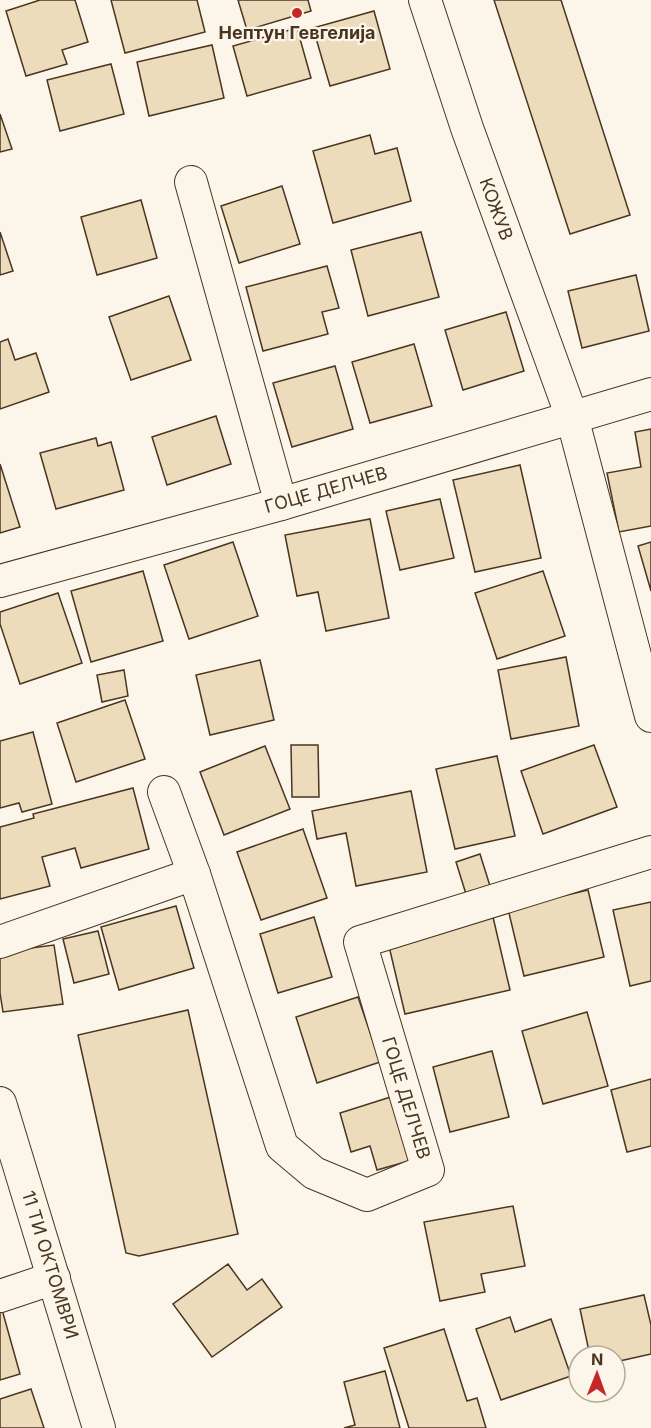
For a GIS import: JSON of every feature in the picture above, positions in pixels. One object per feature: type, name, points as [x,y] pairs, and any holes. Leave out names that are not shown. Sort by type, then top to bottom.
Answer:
[{"type":"street","name":"КОЖУВ","points":[[424,0],[467,128],[572,417],[651,716]]},
{"type":"street","points":[[191,182],[281,504]]},
{"type":"street","name":"ГОЦЕ ДЕЛЧЕВ","points":[[0,581],[281,504],[651,394]]},
{"type":"street","name":"ГОЦЕ ДЕЛЧЕВ","points":[[164,792],[194,874],[282,1146],[314,1173],[367,1195],[428,1170],[360,942],[651,852]]},
{"type":"street","points":[[0,942],[194,874]]},
{"type":"street","name":"11 ТИ ОКТОМВРИ","points":[[0,1103],[99,1428]]},
{"type":"street","points":[[0,1296],[54,1278]]},
{"type":"building","points":[[40,0],[75,0],[88,42],[62,50],[67,64],[26,76],[6,11]]},
{"type":"building","points":[[111,0],[197,0],[205,32],[125,53]]},
{"type":"building","points":[[238,0],[308,0],[311,11],[247,30]]},
{"type":"building","points":[[494,0],[561,0],[630,215],[570,234]]},
{"type":"building","points":[[374,11],[390,69],[330,86],[313,28]]},
{"type":"building","points":[[297,28],[311,78],[247,96],[233,46]]},
{"type":"building","points":[[212,45],[224,98],[149,116],[137,62]]},
{"type":"building","points":[[111,64],[124,114],[60,131],[47,80]]},
{"type":"building","points":[[0,114],[12,149],[0,152]]},
{"type":"building","points":[[370,135],[375,154],[397,148],[411,201],[333,223],[313,151]]},
{"type":"building","points":[[282,186],[300,244],[239,263],[221,206]]},
{"type":"building","points":[[141,200],[157,258],[97,275],[81,217]]},
{"type":"building","points":[[0,232],[13,271],[0,275]]},
{"type":"building","points":[[421,232],[439,297],[368,316],[351,250]]},
{"type":"building","points":[[327,266],[339,308],[322,312],[328,334],[263,351],[246,287]]},
{"type":"building","points":[[636,275],[649,331],[582,348],[568,291]]},
{"type":"building","points":[[169,296],[191,360],[131,380],[109,317]]},
{"type":"building","points":[[506,312],[524,371],[463,390],[445,330]]},
{"type":"building","points":[[8,339],[15,360],[36,353],[49,392],[0,409],[0,342]]},
{"type":"building","points":[[414,344],[432,406],[370,423],[352,362]]},
{"type":"building","points":[[335,366],[353,429],[292,447],[273,383]]},
{"type":"building","points":[[216,416],[231,464],[167,485],[152,437]]},
{"type":"building","points":[[651,429],[651,526],[619,532],[607,473],[641,467],[635,432]]},
{"type":"building","points":[[96,438],[98,446],[111,442],[124,490],[56,509],[40,453]]},
{"type":"building","points":[[0,464],[20,527],[0,533]]},
{"type":"building","points":[[520,465],[541,558],[475,572],[453,480]]},
{"type":"building","points":[[440,499],[454,558],[400,570],[386,511]]},
{"type":"building","points":[[370,519],[389,618],[326,631],[318,592],[297,596],[285,535]]},
{"type":"building","points":[[233,542],[258,616],[189,639],[164,565]]},
{"type":"building","points":[[651,542],[651,591],[638,546]]},
{"type":"building","points":[[143,571],[163,641],[91,662],[71,591]]},
{"type":"building","points":[[543,571],[565,636],[497,659],[475,593]]},
{"type":"building","points":[[58,593],[82,663],[20,684],[0,624],[0,612]]},
{"type":"building","points":[[566,657],[579,726],[511,739],[498,670]]},
{"type":"building","points":[[260,660],[274,720],[210,735],[196,675]]},
{"type":"building","points":[[124,670],[128,696],[102,702],[97,675]]},
{"type":"building","points":[[125,700],[145,759],[76,782],[57,723]]},
{"type":"building","points":[[33,732],[52,804],[22,812],[19,803],[0,808],[0,741]]},
{"type":"building","points":[[291,745],[318,745],[319,797],[292,797]]},
{"type":"building","points":[[594,745],[617,807],[543,834],[521,771]]},
{"type":"building","points":[[265,746],[290,809],[224,835],[200,772]]},
{"type":"building","points":[[497,756],[515,836],[455,849],[436,769]]},
{"type":"building","points":[[133,788],[149,849],[81,868],[75,848],[42,857],[50,886],[0,899],[0,827],[34,818],[33,814]]},
{"type":"building","points":[[411,791],[427,872],[356,886],[346,833],[317,839],[312,811]]},
{"type":"building","points":[[303,829],[327,898],[261,920],[237,852]]},
{"type":"building","points":[[480,854],[490,886],[466,894],[456,862]]},
{"type":"building","points":[[588,890],[604,957],[524,976],[508,909]]},
{"type":"building","points":[[651,902],[651,981],[630,986],[613,910]]},
{"type":"building","points":[[176,906],[194,968],[119,990],[101,927]]},
{"type":"building","points":[[314,917],[332,977],[278,993],[260,934]]},
{"type":"building","points":[[493,917],[510,990],[405,1014],[388,942]]},
{"type":"building","points":[[98,931],[109,974],[74,983],[63,939]]},
{"type":"building","points":[[54,945],[63,1004],[3,1012],[0,993],[0,952]]},
{"type":"building","points":[[358,997],[380,1062],[317,1083],[296,1017]]},
{"type":"building","points":[[188,1010],[238,1234],[139,1256],[126,1253],[78,1035]]},
{"type":"building","points":[[587,1012],[608,1086],[543,1104],[522,1031]]},
{"type":"building","points":[[492,1051],[509,1117],[450,1132],[433,1067]]},
{"type":"building","points":[[651,1079],[651,1146],[627,1152],[611,1090]]},
{"type":"building","points":[[397,1095],[416,1159],[377,1170],[370,1146],[351,1152],[340,1113]]},
{"type":"building","points":[[513,1206],[525,1266],[481,1274],[485,1292],[440,1301],[424,1222]]},
{"type":"building","points":[[228,1264],[247,1290],[262,1279],[282,1307],[212,1357],[173,1304]]},
{"type":"building","points":[[644,1295],[651,1325],[651,1354],[627,1359],[627,1344],[587,1344],[580,1309]]},
{"type":"building","points":[[0,1307],[20,1374],[0,1380]]},
{"type":"building","points":[[510,1317],[515,1332],[551,1319],[567,1365],[567,1377],[501,1400],[476,1329]]},
{"type":"building","points":[[444,1329],[467,1401],[477,1398],[486,1428],[409,1428],[384,1348]]},
{"type":"building","points":[[385,1371],[400,1428],[344,1428],[355,1425],[344,1382]]},
{"type":"building","points":[[31,1389],[44,1428],[0,1428],[0,1399]]},
{"type":"place","name":"Нептун Гевгелија","points":[[297,13]]}]
